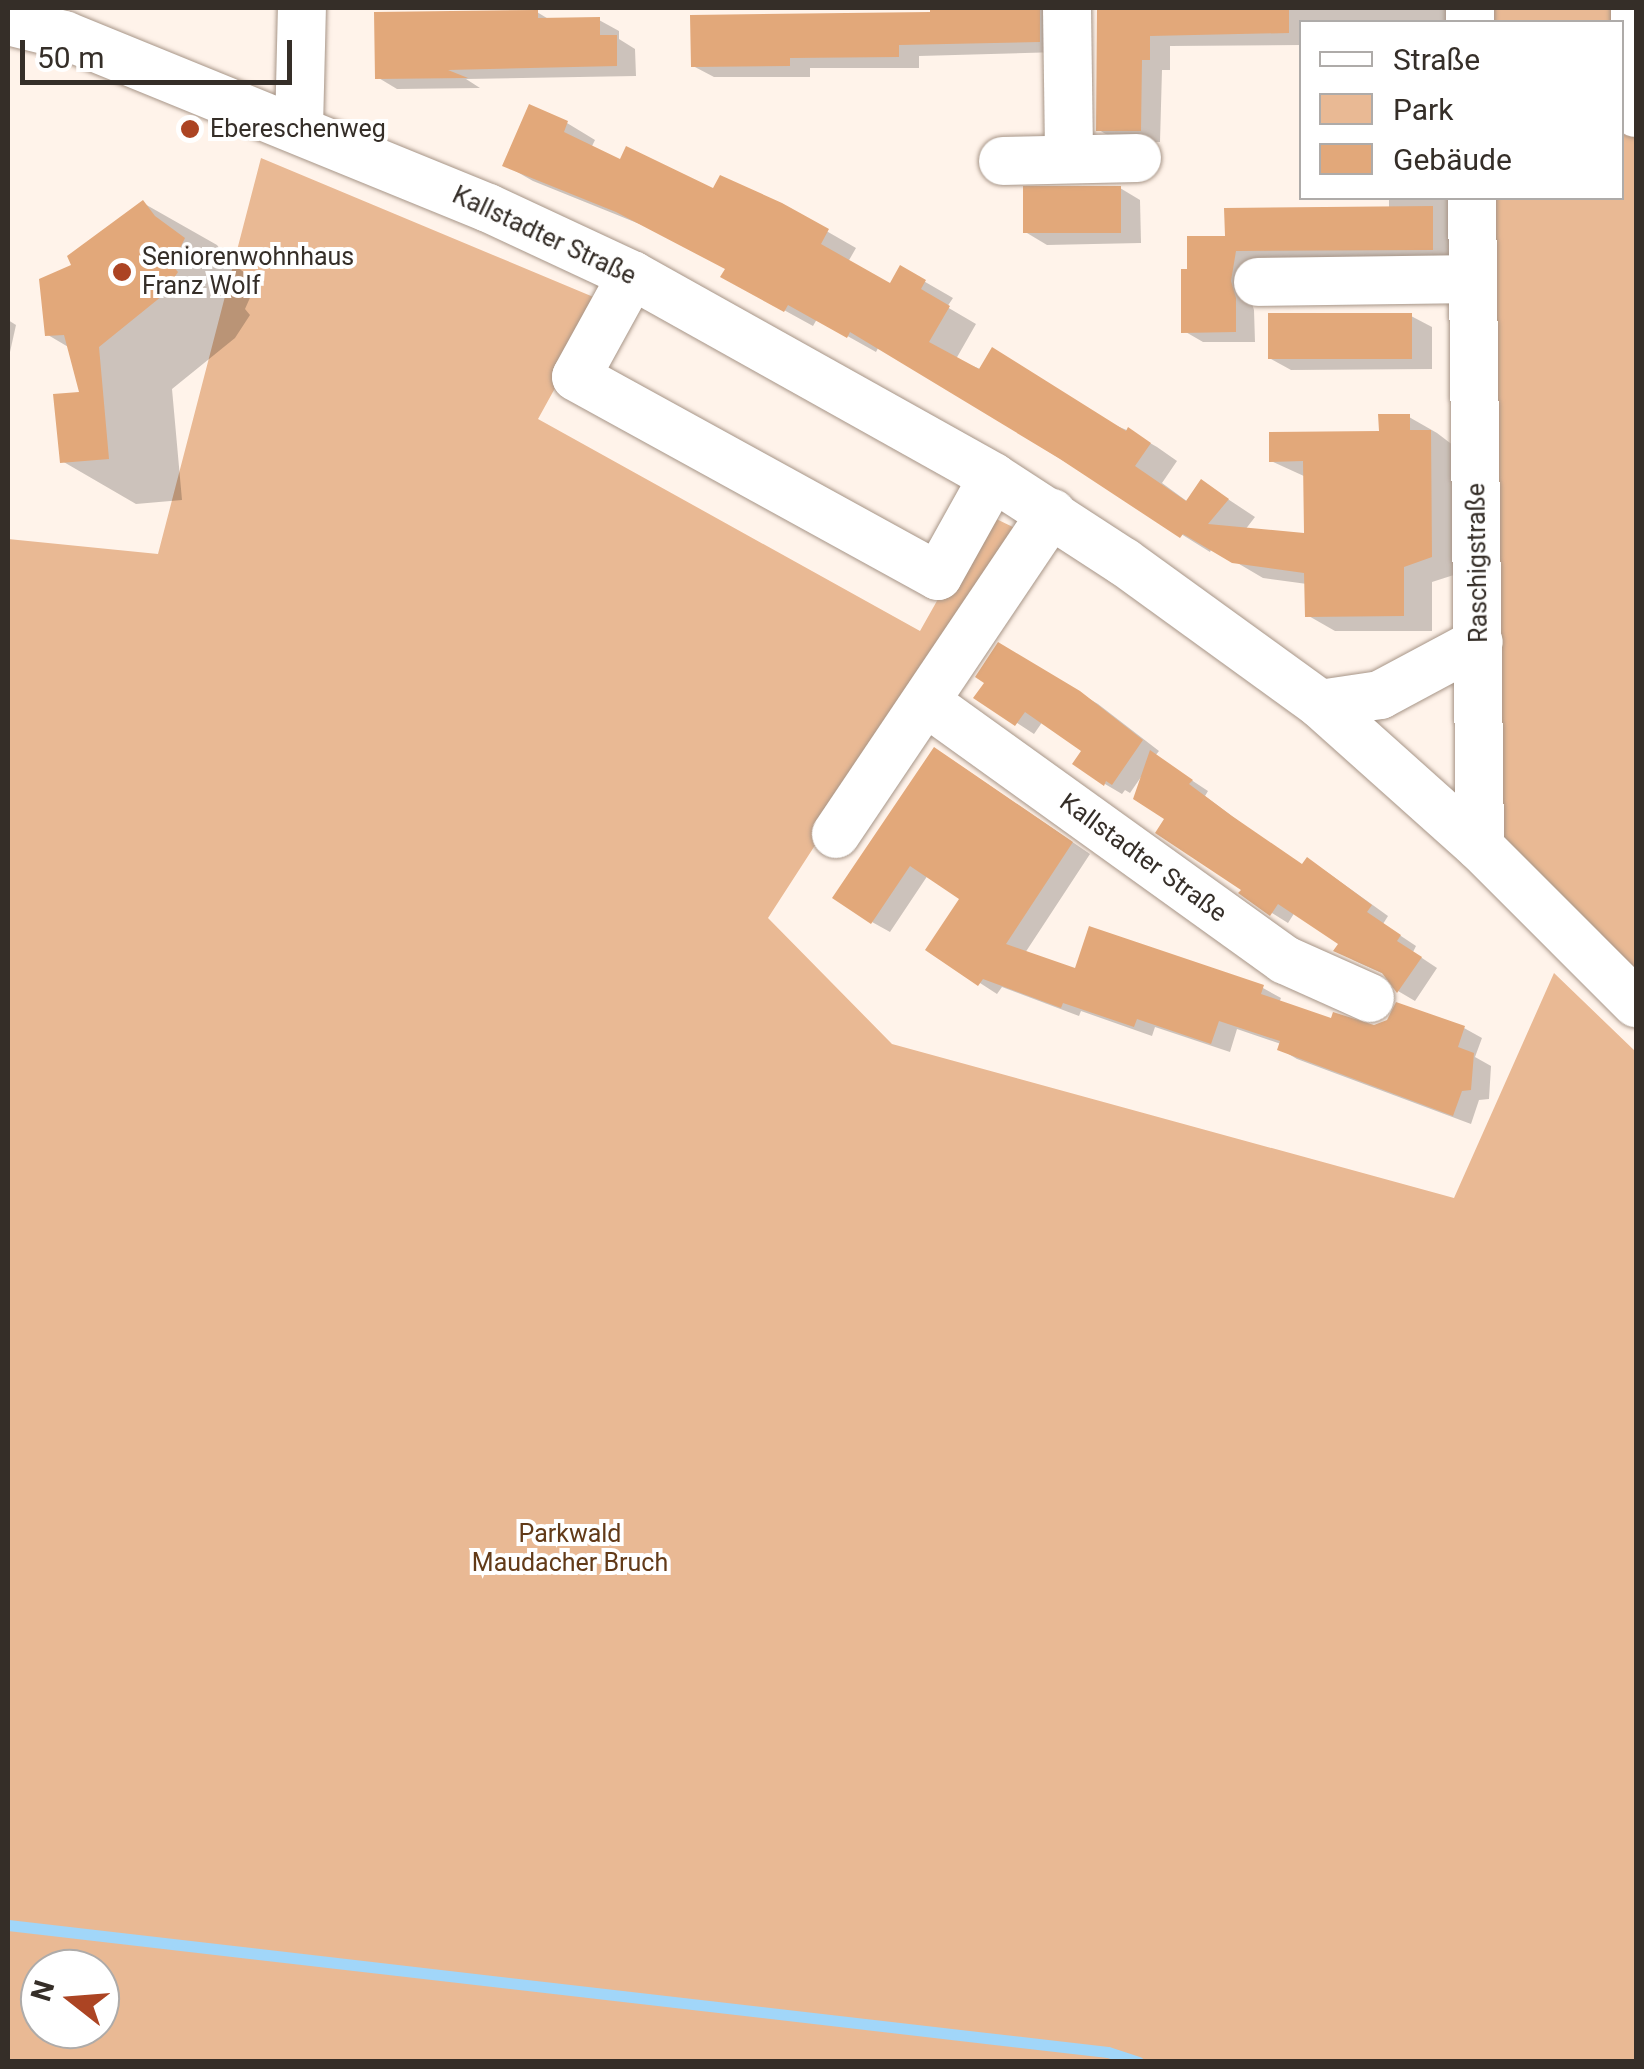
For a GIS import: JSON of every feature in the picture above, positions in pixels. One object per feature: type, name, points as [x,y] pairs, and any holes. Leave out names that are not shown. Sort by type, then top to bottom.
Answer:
[{"type":"street","points":[[300,128],[302,8]]},
{"type":"street","points":[[1067,8],[1069,159]]},
{"type":"street","points":[[1635,8],[1636,112]]},
{"type":"street","name":"Kallstadter Straße","points":[[8,21],[64,35],[300,128],[632,275],[1052,512],[1320,704],[1480,847],[1636,1003]]},
{"type":"street","points":[[1004,161],[1137,158]]},
{"type":"street","name":"Raschigstraße","points":[[1472,200],[1480,847]]},
{"type":"street","points":[[632,275],[576,377],[938,576],[993,477]]},
{"type":"street","points":[[1258,282],[1472,279]]},
{"type":"street","points":[[836,834],[1052,512]]},
{"type":"street","points":[[1320,704],[1380,694],[1479,642]]},
{"type":"street","name":"Kallstadter Straße","points":[[926,702],[1285,960],[1370,998]]},
{"type":"green space","points":[[1470,8],[1635,8],[1636,1003],[1480,847],[1472,200],[1624,200],[1624,20],[1470,20]]},
{"type":"green space","name":"Parkwald Maudacher Bruch","points":[[261,158],[603,301],[538,419],[920,631],[986,514],[1019,530],[768,918],[892,1044],[1454,1198],[1554,973],[1636,1052],[1636,2061],[8,2061],[8,539],[158,554]]},
{"type":"building","points":[[930,8],[1040,8],[1040,42],[899,45],[899,57],[790,58],[790,66],[691,67],[690,15],[930,12]]},
{"type":"building","points":[[1097,8],[1289,8],[1289,33],[1150,36],[1150,60],[1142,60],[1141,131],[1096,131]]},
{"type":"building","points":[[538,10],[538,18],[600,17],[600,35],[617,35],[617,66],[448,70],[468,78],[375,79],[374,12]]},
{"type":"building","points":[[529,104],[568,121],[564,132],[620,159],[626,146],[713,188],[720,175],[782,203],[829,229],[821,244],[890,283],[900,265],[926,280],[921,289],[950,306],[929,342],[979,369],[992,347],[1126,431],[1128,427],[1151,443],[1135,466],[1186,501],[1201,479],[1229,499],[1208,524],[1304,533],[1303,461],[1269,462],[1269,432],[1379,431],[1378,414],[1410,414],[1410,430],[1431,430],[1432,557],[1404,567],[1404,616],[1305,617],[1304,573],[1232,563],[1183,534],[1180,538],[1060,459],[850,332],[847,338],[788,305],[784,312],[720,277],[725,269],[616,212],[502,166]]},
{"type":"building","points":[[1023,186],[1121,186],[1121,233],[1023,233]]},
{"type":"building","name":"Seniorenwohnhaus Franz Wolf","points":[[143,200],[155,216],[185,238],[172,265],[178,272],[162,296],[99,347],[109,459],[60,463],[53,394],[79,392],[64,335],[45,336],[39,279],[71,265],[67,256]]},
{"type":"building","points":[[1433,206],[1433,250],[1236,251],[1231,281],[1236,298],[1236,332],[1181,333],[1181,269],[1187,269],[1187,236],[1225,236],[1224,208]]},
{"type":"building","points":[[1268,313],[1412,313],[1412,359],[1268,359]]},
{"type":"building","points":[[998,642],[1080,691],[1143,740],[1112,785],[1106,781],[1104,786],[1072,764],[1081,751],[1025,712],[1015,726],[973,698],[984,683],[975,677]]},
{"type":"building","points":[[934,747],[1073,842],[1006,944],[1075,968],[1089,926],[1264,985],[1261,994],[1331,1018],[1333,1012],[1374,1025],[1387,1020],[1396,1002],[1465,1026],[1458,1047],[1474,1053],[1471,1090],[1462,1091],[1453,1116],[1277,1050],[1280,1041],[1219,1021],[1211,1044],[1137,1019],[1134,1027],[1063,1003],[1061,1008],[983,979],[978,986],[925,950],[959,899],[910,866],[871,924],[832,898]]},
{"type":"building","points":[[1150,750],[1193,780],[1189,784],[1232,816],[1302,864],[1307,857],[1372,905],[1367,912],[1401,935],[1397,941],[1422,957],[1397,993],[1382,973],[1333,951],[1338,944],[1278,904],[1270,916],[1238,893],[1241,890],[1155,833],[1164,819],[1133,799]]},
{"type":"waterway","points":[[8,1925],[1108,2052],[1138,2062]]},
{"type":"place","name":"Ebereschenweg","points":[[190,129]]},
{"type":"place","name":"Seniorenwohnhaus Franz Wolf","points":[[122,272]]}]
